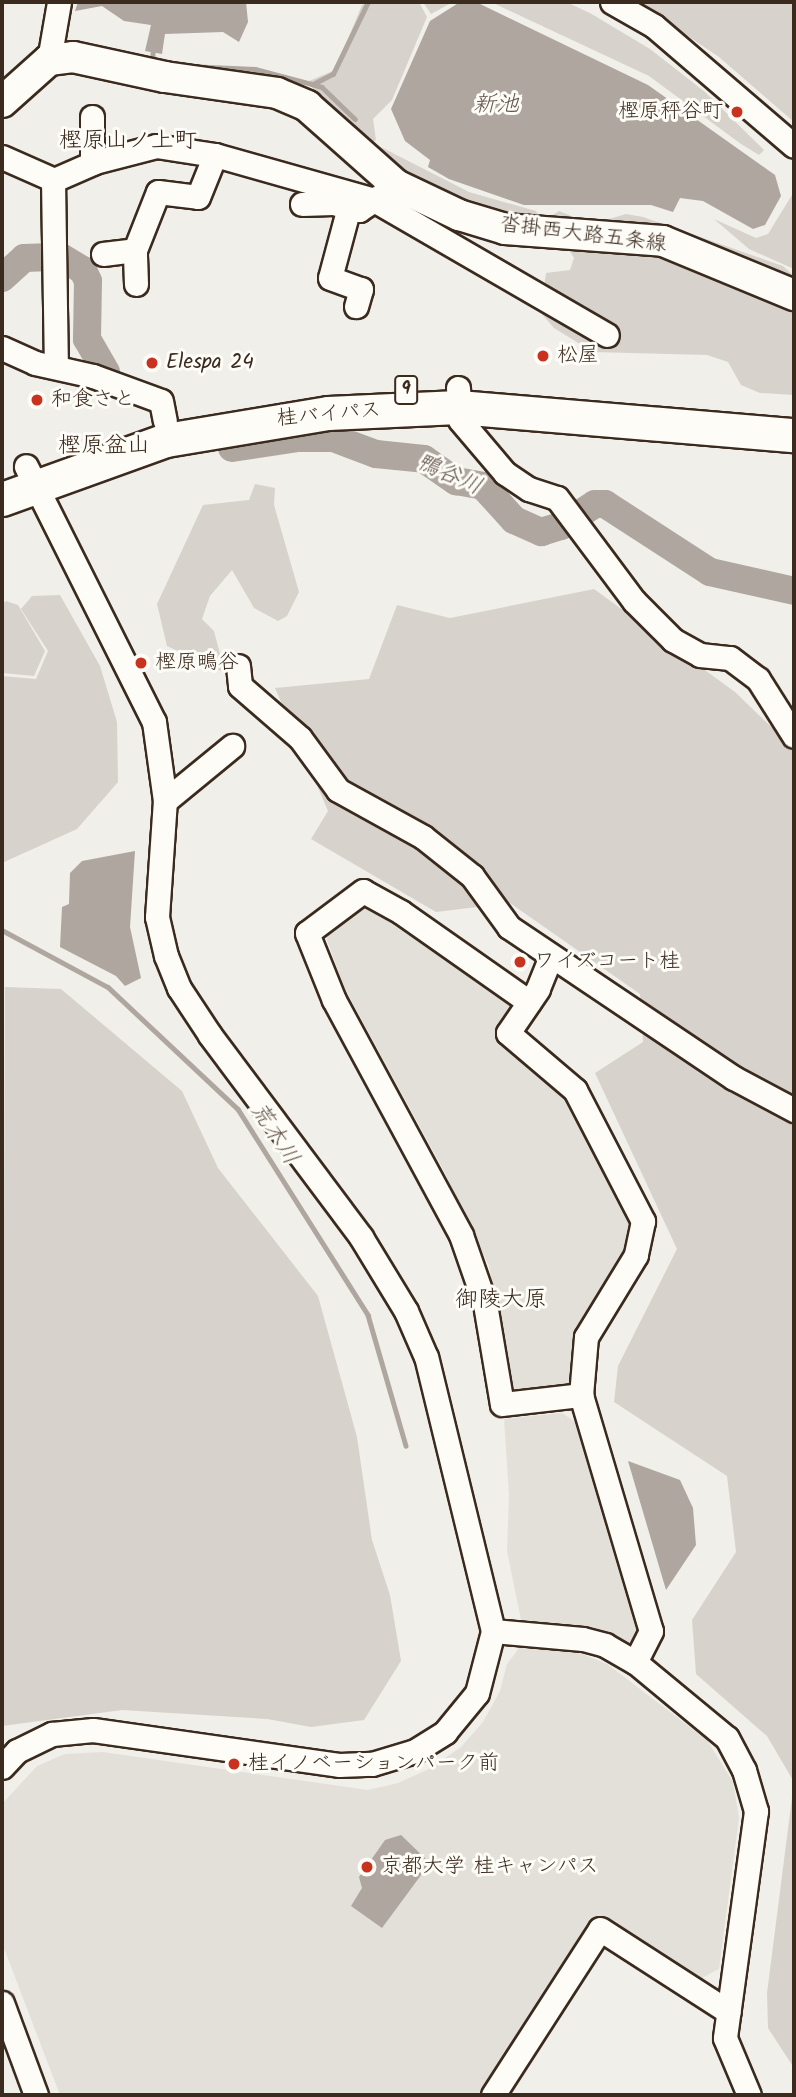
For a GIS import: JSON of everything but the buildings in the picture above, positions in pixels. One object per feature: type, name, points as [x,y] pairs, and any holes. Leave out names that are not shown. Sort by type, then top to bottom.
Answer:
[{"type":"highway","name":"桂バイパス","points":[[2,499],[22,476],[165,421],[328,395],[458,398],[794,415]]},
{"type":"highway","name":"桂バイパス","points":[[22,476],[166,440],[249,423],[458,398],[794,435]]},
{"type":"main road","name":"沓掛西大路五条線","points":[[50,60],[73,57],[165,77],[277,93],[307,106],[385,192],[505,229],[663,241],[794,295]]},
{"type":"main road","points":[[2,102],[50,60]]},
{"type":"street","points":[[50,60],[60,2]]},
{"type":"street","points":[[612,2],[654,26],[714,73],[794,146]]},
{"type":"street","points":[[92,117],[92,163]]},
{"type":"street","points":[[2,157],[53,180],[92,163],[156,146],[215,155],[385,192],[607,335]]},
{"type":"street","points":[[136,284],[135,250],[158,191],[198,197],[215,155]]},
{"type":"street","points":[[53,180],[56,367]]},
{"type":"street","points":[[302,204],[359,210],[385,192]]},
{"type":"street","points":[[349,207],[330,278],[361,289],[356,306]]},
{"type":"street","points":[[103,254],[135,250]]},
{"type":"street","points":[[2,348],[161,401],[165,421]]},
{"type":"street","points":[[458,398],[460,419],[473,439],[505,472],[529,489],[557,498],[634,601],[673,640],[700,655],[730,658],[758,679],[794,736]]},
{"type":"street","points":[[2,1768],[18,1751],[52,1734],[93,1730],[340,1765],[372,1764],[415,1751],[446,1732],[477,1693],[493,1631],[426,1357],[406,1311],[361,1237],[210,1035],[179,988],[166,956],[157,904],[165,801],[154,722],[22,476]]},
{"type":"street","points":[[238,666],[240,686],[300,738],[338,790],[424,837],[472,876],[509,927],[734,1078],[794,1110]]},
{"type":"street","points":[[165,801],[232,747]]},
{"type":"street","points":[[529,1002],[401,912],[363,891],[307,933],[334,1000],[461,1235],[485,1304],[502,1404],[581,1395]]},
{"type":"street","points":[[551,956],[529,1002],[508,1033],[575,1090],[643,1221],[636,1255],[586,1337],[581,1395],[651,1631],[635,1662]]},
{"type":"street","points":[[493,1631],[583,1639],[635,1662],[727,1738],[744,1770],[756,1811],[725,2038],[749,2095]]},
{"type":"street","points":[[493,2095],[600,1929],[729,2012]]},
{"type":"street","points":[[2,2004],[36,2095]]},
{"type":"shaded area","points":[[371,2],[419,2],[427,17],[392,100],[373,119],[376,140],[364,149],[324,108],[309,81],[335,70],[362,5]]},
{"type":"shaded area","points":[[423,2],[453,2],[431,14]]},
{"type":"shaded area","points":[[491,2],[566,2],[590,13],[650,49],[705,92],[764,150],[759,155],[741,144],[649,76]]},
{"type":"shaded area","points":[[637,2],[794,2],[794,122],[719,57]]},
{"type":"shaded area","points":[[377,145],[469,192],[536,211],[545,225],[454,207],[366,153]]},
{"type":"shaded area","points":[[793,175],[794,269],[749,249],[714,219],[756,238],[768,234],[792,195]]},
{"type":"shaded area","points":[[559,211],[583,221],[599,222],[626,214],[643,217],[783,266],[794,276],[794,395],[760,393],[741,385],[728,362],[707,355],[593,352],[554,328],[541,313],[546,273],[570,270],[574,258],[550,217]]},
{"type":"shaded area","points":[[255,484],[275,488],[274,505],[299,592],[287,616],[278,621],[254,608],[232,570],[210,596],[202,619],[214,631],[225,673],[167,646],[157,604],[203,505],[249,500]]},
{"type":"shaded area","points":[[594,589],[735,692],[794,749],[794,1782],[767,1736],[696,1674],[692,1620],[736,1552],[727,1476],[614,1402],[618,1366],[677,1249],[595,1073],[643,1042],[640,994],[510,903],[436,912],[311,839],[328,811],[275,688],[369,679],[397,605],[450,618]]},
{"type":"shaded area","points":[[60,595],[100,666],[117,722],[118,782],[77,829],[2,863],[2,676],[36,679],[48,651],[21,609],[32,596]]},
{"type":"shaded area","points":[[6,601],[18,605],[45,651],[34,676],[2,673],[2,604]]},
{"type":"shaded area","points":[[371,903],[514,1000],[516,1011],[501,1034],[574,1100],[637,1224],[577,1382],[568,1391],[524,1396],[512,1386],[489,1266],[444,1171],[344,987],[327,940],[329,927],[358,904]]},
{"type":"shaded area","points":[[5,987],[61,989],[182,1091],[218,1168],[318,1296],[357,1437],[372,1540],[390,1595],[401,1661],[364,1720],[311,1727],[267,1719],[122,1710],[2,1726]]},
{"type":"shaded area","points":[[562,1413],[577,1423],[637,1629],[633,1641],[617,1645],[522,1625],[507,1551],[509,1495],[504,1419]]},
{"type":"shaded area","name":"京都大学 桂キャンパス","points":[[519,1648],[570,1649],[607,1664],[707,1740],[733,1782],[739,1818],[719,1969],[698,1980],[601,1917],[483,2095],[60,2095],[2,1943],[2,1804],[37,1766],[65,1754],[103,1752],[368,1790],[398,1783],[429,1769],[461,1747],[483,1722],[500,1691],[507,1664]]},
{"type":"shaded area","points":[[794,1782],[794,2068],[768,2028],[767,1993]]},
{"type":"water","points":[[78,2],[246,2],[248,22],[239,42],[223,32],[165,34],[162,54],[145,51],[151,25],[124,21],[102,6],[75,11]]},
{"type":"water","name":"新池","points":[[460,2],[476,2],[648,85],[775,175],[781,196],[765,225],[753,229],[703,201],[680,198],[673,212],[651,205],[524,205],[449,179],[428,167],[430,160],[405,141],[391,109],[430,21]]},
{"type":"water","points":[[135,851],[130,927],[141,978],[125,986],[116,976],[60,947],[62,907],[69,904],[70,873],[82,861]]},
{"type":"water","points":[[628,1461],[680,1480],[693,1508],[696,1545],[666,1590]]},
{"type":"water","points":[[401,1835],[430,1863],[382,1928],[351,1906],[362,1888],[359,1877],[385,1840]]},
{"type":"waterway","points":[[313,84],[333,74],[368,2]]},
{"type":"waterway","points":[[87,46],[119,52]]},
{"type":"waterway","points":[[153,53],[153,61]]},
{"type":"waterway","points":[[186,66],[255,69],[322,87],[355,119]]},
{"type":"waterway","name":"鴨谷川","points":[[2,278],[24,258],[52,257]]},
{"type":"waterway","name":"鴨谷川","points":[[61,257],[83,270],[88,281],[87,339],[106,372]]},
{"type":"waterway","name":"鴨谷川","points":[[232,448],[298,438],[333,438],[376,454],[424,459],[456,481],[483,486],[514,520],[541,532],[561,526],[595,504],[605,504],[710,572],[794,591]]},
{"type":"waterway","name":"荒木川","points":[[2,930],[108,987],[238,1109],[368,1315],[406,1446]]},
{"type":"place","name":"樫原秤谷町","points":[[737,112]]},
{"type":"place","name":"松屋","points":[[543,356]]},
{"type":"place","name":"Elespa 24","points":[[152,363]]},
{"type":"place","name":"和食さと","points":[[37,400]]},
{"type":"place","name":"樫原鴫谷","points":[[141,663]]},
{"type":"place","name":"ワイズコート桂","points":[[520,962]]},
{"type":"place","name":"桂イノベーションパーク前","points":[[234,1764]]},
{"type":"place","name":"京都大学 桂キャンパス","points":[[367,1867]]},
{"type":"district","name":"樫原山ノ上町","points":[[128,141]]},
{"type":"district","name":"樫原盆山","points":[[104,446]]},
{"type":"district","name":"御陵大原","points":[[501,1300]]}]
